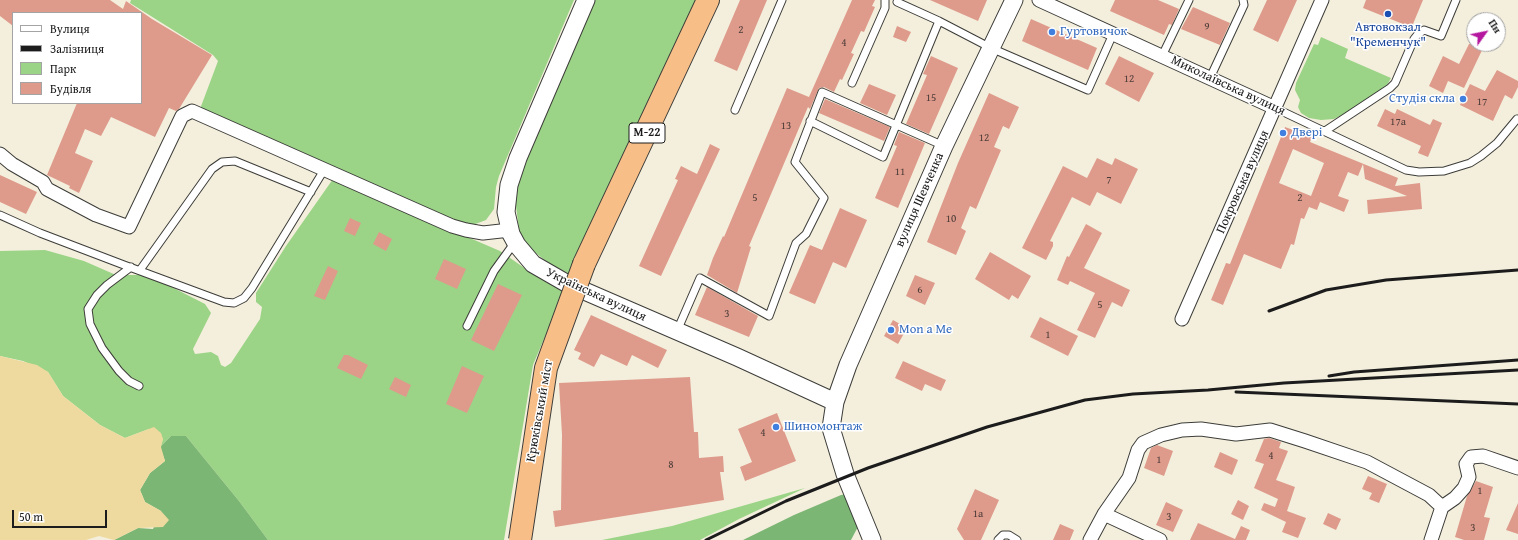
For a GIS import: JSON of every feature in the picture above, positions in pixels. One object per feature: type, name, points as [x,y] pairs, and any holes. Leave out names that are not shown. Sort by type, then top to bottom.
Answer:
[{"type":"highway","name":"Крюківський міст","points":[[520,540],[546,368],[584,264],[708,0]]},
{"type":"street","name":"Українська вулиця","points":[[586,0],[518,158],[506,199],[506,212],[513,236],[534,264],[550,274],[835,402]]},
{"type":"street","name":"вулиця Шевченка","points":[[872,540],[845,474],[831,428],[835,402],[848,365],[944,146],[1014,0]]},
{"type":"street","name":"Миколаївська вулиця","points":[[1039,0],[1276,108]]},
{"type":"street","name":"Покровська вулиця","points":[[1182,319],[1276,108],[1322,0]]},
{"type":"street","points":[[0,154],[12,164],[43,182],[47,189],[96,215],[129,227],[182,116],[192,111],[324,170],[466,230],[513,236]]},
{"type":"street","points":[[1090,540],[1104,514],[1129,478],[1138,450],[1143,443],[1160,435],[1182,430],[1201,429],[1236,434],[1270,430],[1367,462],[1429,495],[1442,507]]},
{"type":"street","points":[[1431,540],[1442,507],[1455,498],[1464,488],[1469,477],[1466,464],[1471,457],[1483,456],[1518,468]]},
{"type":"street","points":[[1104,514],[1160,540]]},
{"type":"lane","points":[[735,110],[782,0]]},
{"type":"lane","points":[[852,83],[885,8],[886,0]]},
{"type":"lane","points":[[1162,56],[1189,0]]},
{"type":"lane","points":[[1210,78],[1244,4],[1243,0]]},
{"type":"lane","points":[[1325,132],[1390,88],[1395,83],[1418,34],[1424,30],[1441,36],[1456,0]]},
{"type":"lane","points":[[897,2],[939,21],[991,48],[1088,90],[1113,34]]},
{"type":"lane","points":[[810,121],[883,156],[939,21]]},
{"type":"lane","points":[[677,331],[700,278],[769,316],[796,243],[806,234],[824,198],[795,162],[822,92],[944,146]]},
{"type":"lane","name":"Миколаївська вулиця","points":[[1276,108],[1406,170],[1431,172],[1457,168],[1481,156],[1497,143],[1517,119]]},
{"type":"lane","points":[[140,270],[212,169],[222,162],[235,161],[311,192]]},
{"type":"lane","points":[[0,215],[40,233],[131,268],[140,270],[224,302],[234,303],[244,298],[252,288],[324,170]]},
{"type":"lane","points":[[467,326],[513,236]]},
{"type":"lane","points":[[131,268],[107,285],[97,295],[88,310],[90,324],[102,348],[119,371],[129,381],[139,386]]},
{"type":"lane","points":[[998,540],[1003,535],[1009,535],[1017,540]]},
{"type":"green space","points":[[131,0],[574,0],[499,176],[496,187],[494,209],[486,220],[470,226],[463,225],[200,109],[218,61],[213,55],[130,3]]},
{"type":"green space","points":[[595,0],[697,0],[572,275],[551,265],[528,247],[519,230],[515,198],[517,183],[531,147]]},
{"type":"green space","points":[[1321,37],[1348,49],[1345,58],[1391,78],[1387,85],[1352,110],[1334,119],[1321,120],[1309,118],[1301,113],[1298,107],[1300,100],[1295,90],[1296,83],[1314,44],[1318,45]]},
{"type":"green space","points":[[333,179],[500,251],[536,276],[564,291],[533,365],[504,540],[268,540],[239,501],[186,436],[171,436],[160,447],[163,439],[149,429],[125,438],[100,425],[63,396],[48,372],[23,361],[0,356],[0,251],[45,250],[84,261],[116,275],[144,275],[156,279],[205,304],[211,313],[193,349],[195,354],[211,352],[218,356],[221,365],[225,367],[231,363],[260,319],[262,307],[256,302],[256,293],[286,246]]},
{"type":"green space","points":[[171,436],[186,436],[239,501],[268,540],[114,540],[138,528],[153,529],[161,511],[145,502],[140,490],[150,473],[165,461],[160,447]]},
{"type":"green space","points":[[805,488],[739,519],[700,540],[602,540],[672,526]]},
{"type":"green space","points":[[848,494],[861,521],[851,540],[743,540],[794,515],[841,495]]},
{"type":"sand","points":[[0,356],[37,365],[48,372],[63,396],[100,425],[125,438],[154,427],[161,433],[163,439],[161,447],[165,461],[150,473],[140,490],[145,502],[161,511],[169,520],[163,527],[138,528],[114,540],[99,536],[86,540],[0,540]]},
{"type":"building","points":[[0,0],[110,0],[123,9],[126,1],[142,12],[12,12],[12,25],[0,16]]},
{"type":"building","points":[[740,0],[767,0],[737,71],[714,61]]},
{"type":"building","points":[[852,0],[875,0],[872,6],[875,7],[864,32],[861,31],[851,53],[854,54],[842,80],[840,79],[834,92],[824,87],[819,88],[810,109],[808,107],[749,246],[751,247],[737,293],[707,275],[713,258],[723,236],[724,237],[787,88],[809,97]]},
{"type":"building","points":[[930,0],[987,0],[978,21]]},
{"type":"building","points":[[1115,0],[1158,0],[1179,9],[1172,25],[1169,24],[1164,35],[1110,11]]},
{"type":"building","points":[[1267,0],[1297,0],[1278,42],[1253,30]]},
{"type":"building","points":[[1366,0],[1423,0],[1413,24],[1405,27],[1403,24],[1363,8]]},
{"type":"building","points":[[1193,7],[1230,23],[1220,45],[1181,29]]},
{"type":"building","points":[[142,12],[212,55],[179,109],[176,111],[169,108],[155,137],[111,117],[101,136],[85,129],[75,153],[93,161],[79,193],[69,188],[70,186],[47,175],[77,104],[142,104]]},
{"type":"building","points":[[1031,19],[1097,48],[1088,70],[1022,41]]},
{"type":"building","points":[[897,26],[911,32],[906,42],[893,37]]},
{"type":"building","points":[[1466,50],[1466,52],[1481,52],[1464,88],[1448,81],[1443,93],[1429,86],[1443,56],[1459,64]]},
{"type":"building","points":[[931,56],[958,68],[929,134],[906,124],[927,75],[923,74]]},
{"type":"building","points":[[1119,56],[1154,73],[1139,102],[1105,84]]},
{"type":"building","points":[[1497,70],[1518,81],[1518,87],[1512,99],[1505,95],[1493,121],[1460,105],[1470,84],[1485,91]]},
{"type":"building","points":[[869,84],[896,95],[887,115],[860,103]]},
{"type":"building","points":[[989,93],[1019,107],[1009,129],[1003,126],[994,147],[1001,150],[976,209],[970,206],[961,228],[966,231],[956,255],[927,242],[958,163]]},
{"type":"building","points":[[825,99],[890,127],[884,141],[819,113]]},
{"type":"building","points":[[1385,109],[1395,114],[1397,109],[1430,125],[1433,119],[1442,123],[1428,157],[1418,153],[1421,146],[1377,126]]},
{"type":"building","points":[[1285,127],[1312,137],[1310,142],[1398,178],[1395,186],[1420,183],[1422,209],[1368,214],[1367,200],[1407,196],[1365,179],[1363,164],[1358,176],[1348,172],[1338,196],[1349,200],[1344,212],[1320,202],[1317,210],[1309,207],[1304,219],[1301,218],[1294,245],[1291,244],[1281,269],[1244,254],[1223,305],[1211,300],[1226,263],[1230,264]],"holes":[[[1293,149],[1324,163],[1311,196],[1279,183]]]},
{"type":"building","points":[[899,132],[925,143],[898,208],[875,198],[897,146],[894,145]]},
{"type":"building","points":[[710,144],[720,149],[661,276],[639,266],[678,180],[675,179],[681,166],[697,174]]},
{"type":"building","points":[[1097,158],[1112,165],[1115,158],[1138,169],[1121,204],[1097,192],[1090,206],[1072,197],[1050,241],[1053,242],[1053,246],[1046,260],[1022,248],[1063,166],[1087,178]]},
{"type":"building","points":[[0,175],[37,192],[26,214],[0,202]]},
{"type":"building","points":[[840,208],[867,220],[846,268],[833,262],[815,304],[789,293],[810,245],[822,250]]},
{"type":"building","points":[[350,218],[361,223],[355,236],[344,231]]},
{"type":"building","points":[[1086,224],[1102,233],[1084,268],[1130,290],[1122,307],[1112,302],[1095,338],[1077,330],[1095,293],[1070,281],[1068,285],[1057,280],[1067,256],[1069,257]]},
{"type":"building","points":[[379,232],[392,239],[386,251],[373,244]]},
{"type":"building","points":[[990,252],[1031,276],[1018,299],[1012,295],[1009,300],[975,279]]},
{"type":"building","points":[[444,259],[466,269],[457,289],[435,279]]},
{"type":"building","points":[[328,266],[338,271],[325,300],[314,296]]},
{"type":"building","points":[[915,275],[935,283],[925,305],[906,296]]},
{"type":"building","points":[[498,284],[522,295],[494,351],[471,340]]},
{"type":"building","points":[[707,287],[758,316],[749,337],[695,315]]},
{"type":"building","points":[[591,315],[667,350],[658,368],[632,355],[627,366],[601,354],[594,367],[578,359],[581,353],[574,350]]},
{"type":"building","points":[[1040,317],[1078,336],[1068,356],[1030,337]]},
{"type":"building","points":[[893,320],[907,328],[898,344],[884,336]]},
{"type":"building","points":[[344,355],[348,355],[368,365],[361,379],[337,368]]},
{"type":"building","points":[[903,361],[946,380],[941,391],[925,384],[922,391],[895,378]]},
{"type":"building","points":[[462,366],[484,376],[467,413],[446,404]]},
{"type":"building","points":[[395,377],[411,385],[406,397],[389,389]]},
{"type":"building","points":[[690,377],[694,432],[698,432],[699,458],[723,456],[724,472],[720,472],[724,500],[555,527],[553,511],[561,510],[562,435],[559,383]]},
{"type":"building","points":[[777,413],[796,461],[745,481],[740,467],[752,462],[738,429]]},
{"type":"building","points":[[1269,438],[1281,442],[1279,448],[1288,451],[1276,480],[1295,487],[1287,511],[1306,518],[1298,538],[1282,532],[1286,522],[1261,510],[1264,503],[1275,507],[1278,499],[1254,488],[1264,464],[1255,461],[1264,439]]},
{"type":"building","points":[[1157,445],[1173,451],[1164,476],[1144,468],[1151,448]]},
{"type":"building","points":[[1220,452],[1238,460],[1232,475],[1214,467]]},
{"type":"building","points":[[1368,476],[1387,484],[1379,503],[1369,499],[1372,493],[1362,489]]},
{"type":"building","points":[[1476,481],[1493,487],[1484,517],[1490,518],[1484,540],[1464,540],[1455,537],[1467,496]]},
{"type":"building","points":[[975,489],[999,500],[981,540],[964,540],[957,529]]},
{"type":"building","points":[[1238,500],[1249,506],[1243,520],[1231,514]]},
{"type":"building","points":[[1166,502],[1183,510],[1173,532],[1156,525]]},
{"type":"building","points":[[1518,503],[1518,534],[1506,530]]},
{"type":"building","points":[[1328,513],[1341,519],[1336,530],[1323,524]]},
{"type":"building","points":[[1198,523],[1235,539],[1241,526],[1250,530],[1246,540],[1190,540]]},
{"type":"building","points":[[1060,524],[1074,530],[1070,540],[1053,540]]},
{"type":"railway","points":[[1269,311],[1326,290],[1386,280],[1518,270]]},
{"type":"railway","points":[[1329,376],[1354,372],[1518,360]]},
{"type":"railway","points":[[706,540],[786,501],[868,468],[987,427],[1085,400],[1133,394],[1208,390],[1284,383],[1518,370]]},
{"type":"railway","points":[[1236,392],[1518,404]]},
{"type":"place","name":"Автовокзал \"Кременчук\"","points":[[1388,14]]},
{"type":"place","name":"Гуртовичок","points":[[1052,32]]},
{"type":"place","name":"Студія скла","points":[[1463,99]]},
{"type":"place","name":"Двері","points":[[1283,133]]},
{"type":"place","name":"Mon a Me","points":[[891,330]]},
{"type":"place","name":"Шиномонтаж","points":[[776,427]]}]
